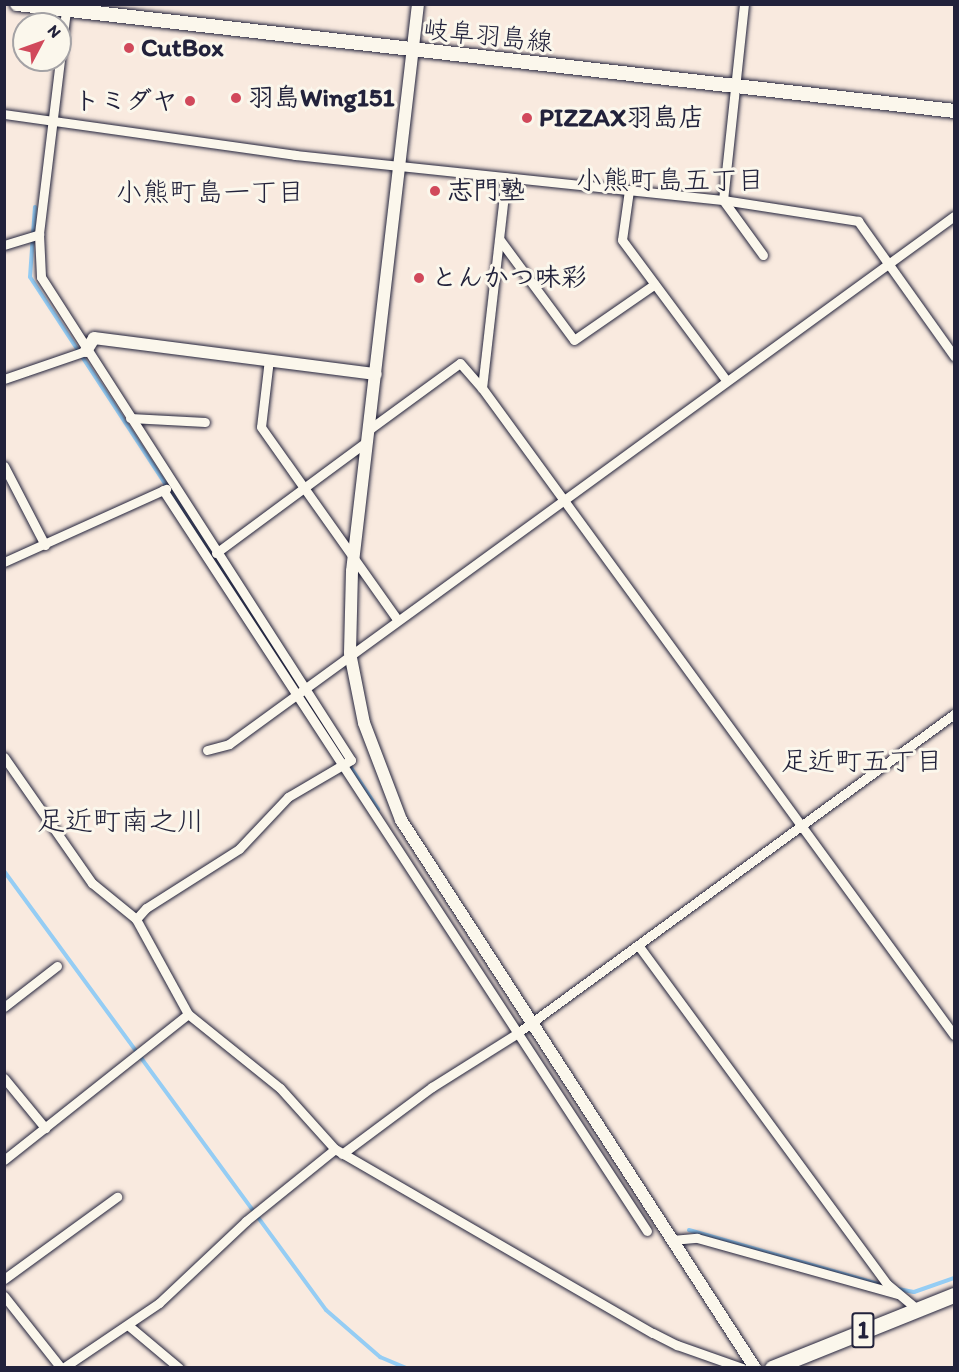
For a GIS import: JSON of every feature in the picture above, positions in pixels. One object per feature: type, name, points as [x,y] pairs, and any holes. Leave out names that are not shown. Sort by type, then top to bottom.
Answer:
[{"type":"main road","name":"岐阜羽島線","points":[[17,4],[66,7],[412,52],[734,83],[954,111]]},
{"type":"main road","name":"1","points":[[772,1368],[954,1295]]},
{"type":"street","points":[[418,4],[353,558],[350,653],[364,723],[401,819],[530,1023],[756,1368]]},
{"type":"street","points":[[744,4],[723,200],[763,255]]},
{"type":"street","points":[[58,72],[39,234],[41,277],[216,553],[343,765],[516,1034],[647,1231]]},
{"type":"street","points":[[4,114],[52,123],[400,165],[723,200],[858,221],[954,356]]},
{"type":"street","points":[[482,388],[506,177]]},
{"type":"street","points":[[629,190],[622,240],[726,381]]},
{"type":"street","points":[[207,750],[229,744],[350,653],[954,216]]},
{"type":"street","points":[[4,245],[39,234]]},
{"type":"street","points":[[500,240],[574,340],[655,284]]},
{"type":"street","points":[[4,379],[86,351],[94,338],[376,374]]},
{"type":"street","points":[[269,359],[261,427],[397,619]]},
{"type":"street","points":[[216,553],[305,489],[460,363],[482,388],[954,1035]]},
{"type":"street","points":[[130,418],[205,422]]},
{"type":"street","points":[[4,466],[45,544]]},
{"type":"street","points":[[4,562],[173,486]]},
{"type":"street","points":[[163,490],[300,691]]},
{"type":"street","points":[[4,1296],[62,1368],[129,1326],[246,1221],[338,1152],[432,1087],[516,1034],[954,714]]},
{"type":"street","points":[[4,757],[92,883],[136,919],[188,1014],[280,1088],[338,1152],[677,1346],[742,1368]]},
{"type":"street","points":[[136,919],[146,908],[239,849],[288,796],[343,765]]},
{"type":"street","points":[[638,945],[887,1284],[917,1309]]},
{"type":"street","points":[[4,1006],[57,966]]},
{"type":"street","points":[[4,1160],[188,1014]]},
{"type":"street","points":[[4,1078],[45,1128]]},
{"type":"street","points":[[4,1279],[117,1197]]},
{"type":"street","points":[[672,1240],[697,1238],[902,1295]]},
{"type":"street","points":[[129,1326],[179,1368]]},
{"type":"waterway","points":[[35,207],[30,277],[378,809]]},
{"type":"waterway","points":[[4,871],[326,1310],[380,1357],[406,1368]]},
{"type":"waterway","points":[[689,1230],[885,1286]]},
{"type":"waterway","points":[[898,1289],[914,1292],[954,1278]]},
{"type":"place","name":"CutBox","points":[[129,48]]},
{"type":"place","name":"羽島Wing151","points":[[236,98]]},
{"type":"place","name":"トミダヤ","points":[[190,101]]},
{"type":"place","name":"PIZZAX羽島店","points":[[527,118]]},
{"type":"place","name":"志門塾","points":[[435,191]]},
{"type":"place","name":"とんかつ味彩","points":[[419,278]]},
{"type":"district","name":"小熊町島五丁目","points":[[670,180]]},
{"type":"district","name":"小熊町島一丁目","points":[[210,192]]},
{"type":"district","name":"足近町五丁目","points":[[862,761]]},
{"type":"district","name":"足近町南之川","points":[[121,820]]}]
